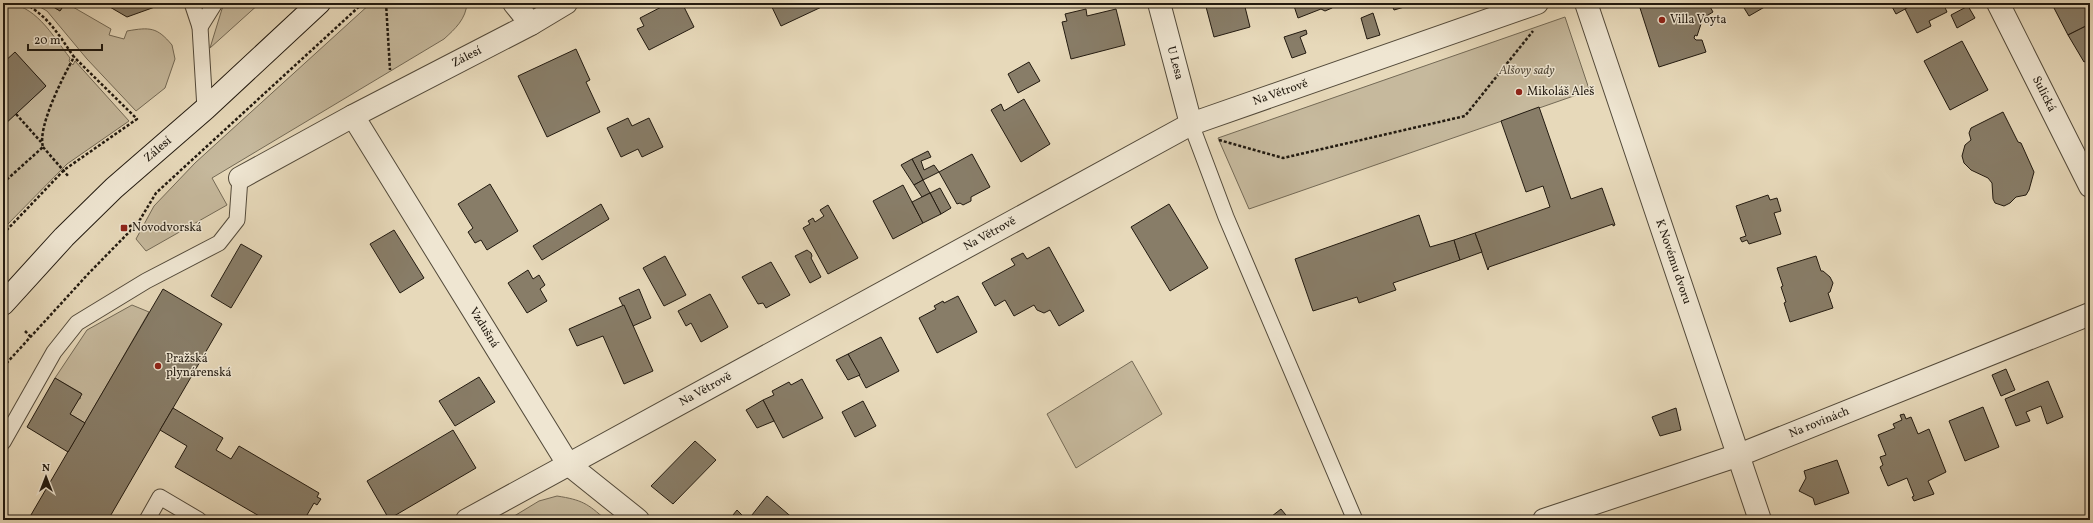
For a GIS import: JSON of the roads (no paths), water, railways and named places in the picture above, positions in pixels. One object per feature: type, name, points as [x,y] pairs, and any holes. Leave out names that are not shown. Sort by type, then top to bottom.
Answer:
[{"type":"street","name":"Zálesí","points":[[3,304],[90,211],[205,109],[319,3]]},
{"type":"street","points":[[514,3],[531,24]]},
{"type":"street","name":"Zálesí","points":[[240,178],[353,116],[531,24],[566,3]]},
{"type":"street","name":"U Lesa","points":[[1159,3],[1191,124]]},
{"type":"street","name":"Na Větrově","points":[[467,520],[1191,124],[1537,3]]},
{"type":"street","name":"K Novému dvoru","points":[[1586,3],[1760,520]]},
{"type":"street","name":"Sulická","points":[[1998,3],[2090,186]]},
{"type":"street","name":"Vzdušná","points":[[353,116],[568,464],[638,520]]},
{"type":"street","name":"Na rovinách","points":[[1544,520],[1739,455],[2090,314]]},
{"type":"lane","points":[[192,3],[200,27],[205,109]]},
{"type":"lane","points":[[200,27],[215,3]]},
{"type":"lane","points":[[1191,124],[1226,217],[1355,520]]},
{"type":"lane","points":[[3,442],[54,352],[77,323],[146,281],[218,243],[237,220],[240,178]]},
{"type":"lane","points":[[147,520],[160,498],[199,520]]},
{"type":"place","name":"Villa Voyta","points":[[1662,20]]},
{"type":"place","name":"Mikoláš Aleš","points":[[1519,92]]},
{"type":"place","name":"Novodvorská","points":[[124,228]]},
{"type":"place","name":"Pražská plynárenská","points":[[158,366]]},
{"type":"park label","name":"Alšovy sady","points":[[1527,71]]}]
